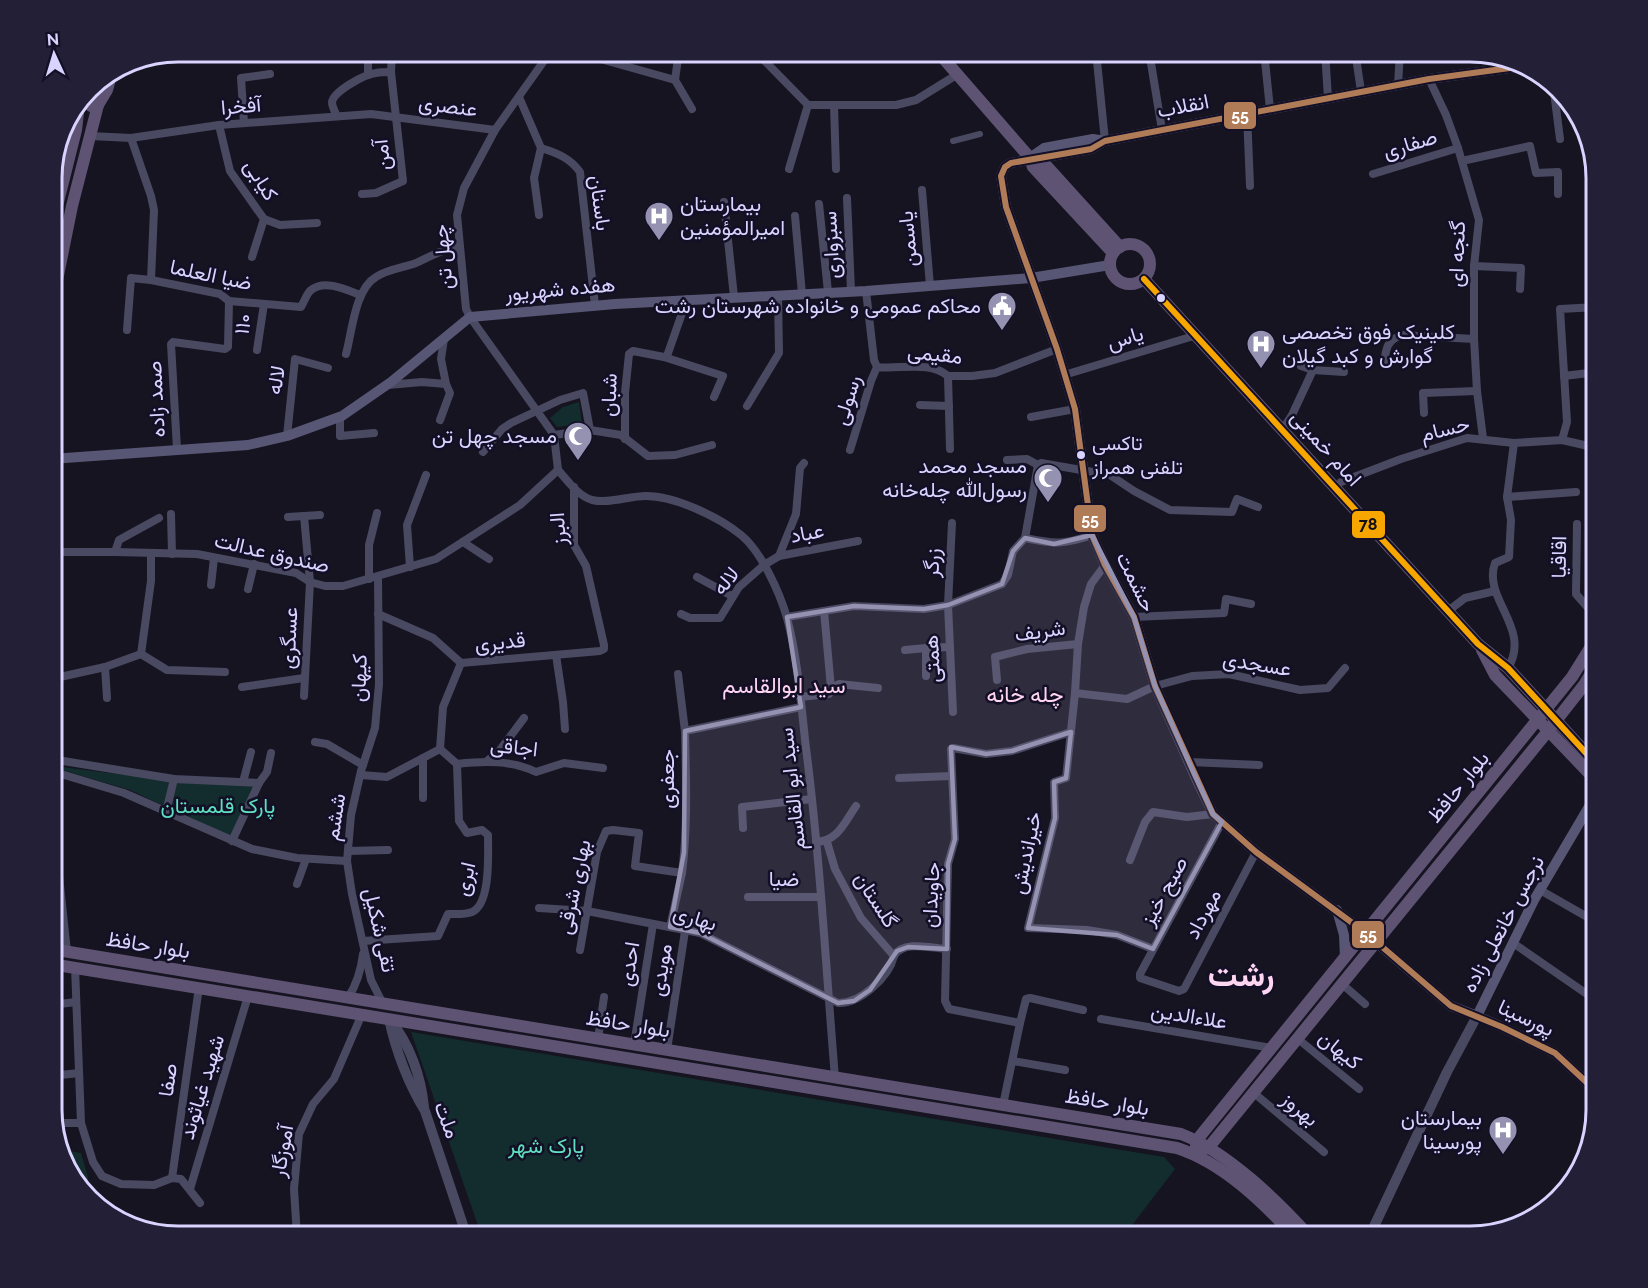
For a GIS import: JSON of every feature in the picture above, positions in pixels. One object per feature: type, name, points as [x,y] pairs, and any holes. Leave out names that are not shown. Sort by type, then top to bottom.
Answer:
[{"type":"main road","points":[[947,62],[1030,158],[1043,162],[1114,255],[1111,271],[1119,281],[1132,284],[1144,279],[1150,261],[1144,250],[1133,244],[1114,255]]},
{"type":"main road","name":"انقلاب","points":[[1030,158],[1044,148],[1093,139],[1105,141],[1361,91],[1508,68]]},
{"type":"main road","points":[[62,246],[98,105],[109,84]]},
{"type":"main road","points":[[86,106],[98,105]]},
{"type":"main road","points":[[62,185],[80,117],[87,116],[92,120],[91,131]]},
{"type":"main road","name":"حشمت","points":[[1030,158],[1011,163],[1002,172],[1006,207],[1057,349],[1075,410],[1092,535],[1105,565],[1134,617],[1155,686],[1218,818],[1256,852],[1366,933]]},
{"type":"main road","name":"هفده شهریور","points":[[470,317],[595,305],[866,291],[1031,278],[1114,255]]},
{"type":"main road","points":[[1038,296],[1038,282],[1046,275]]},
{"type":"main road","name":"امام خمینی","points":[[1144,279],[1282,429],[1337,484],[1448,611],[1479,644],[1508,668],[1586,751]]},
{"type":"main road","points":[[62,458],[248,445],[287,436],[340,417],[387,385],[470,317]]},
{"type":"main road","name":"امام خمینی","points":[[1479,644],[1495,675],[1586,770]]},
{"type":"main road","name":"بلوار حافظ","points":[[1194,1154],[1197,1140],[1572,677],[1586,655]]},
{"type":"main road","name":"بلوار حافظ","points":[[1194,1154],[1209,1147],[1254,1093],[1586,682]]},
{"type":"main road","name":"نرجس خانعلی زاده","points":[[1477,1017],[1540,890],[1586,813]]},
{"type":"main road","points":[[1336,910],[1344,934],[1345,958]]},
{"type":"main road","points":[[1366,933],[1376,942]]},
{"type":"main road","name":"پورسینا","points":[[1376,942],[1451,1006],[1477,1017]]},
{"type":"main road","name":"بلوار حافظ","points":[[62,951],[1181,1134],[1209,1147],[1285,1208],[1301,1226]]},
{"type":"main road","name":"بلوار حافظ","points":[[62,965],[1177,1148],[1194,1154],[1249,1193],[1285,1226]]},
{"type":"main road","points":[[383,1004],[389,1019]]},
{"type":"main road","points":[[575,1049],[578,1035]]},
{"type":"main road","points":[[834,1092],[835,1077]]},
{"type":"street","points":[[391,62],[396,118]]},
{"type":"street","name":"چهل تن","points":[[543,62],[495,130],[464,188],[457,215],[466,309],[554,435],[558,470]]},
{"type":"street","points":[[612,62],[675,80]]},
{"type":"street","points":[[677,62],[675,80],[692,108]]},
{"type":"street","points":[[766,62],[808,105],[896,105],[916,100],[957,74]]},
{"type":"street","points":[[1097,62],[1105,141]]},
{"type":"street","points":[[1151,62],[1162,130]]},
{"type":"street","points":[[1265,62],[1270,109]]},
{"type":"street","points":[[1326,62],[1328,98]]},
{"type":"street","points":[[1357,62],[1361,91]]},
{"type":"street","points":[[1398,85],[1399,62]]},
{"type":"street","points":[[368,64],[369,75]]},
{"type":"street","points":[[337,116],[328,103],[339,92],[369,75],[391,72]]},
{"type":"street","points":[[244,123],[241,78],[270,74]]},
{"type":"street","name":"گنجه ای","points":[[1429,79],[1458,148],[1479,220],[1474,266],[1474,339],[1483,438]]},
{"type":"street","points":[[519,97],[541,148],[534,178],[539,215]]},
{"type":"street","points":[[1558,101],[1560,139]]},
{"type":"street","points":[[789,170],[808,105]]},
{"type":"street","points":[[834,105],[836,169]]},
{"type":"street","name":"آفخرا","points":[[91,131],[130,138],[219,125],[337,116],[371,114],[396,118]]},
{"type":"street","points":[[1247,114],[1250,186]]},
{"type":"street","name":"عنصری","points":[[396,118],[495,130]]},
{"type":"street","name":"آمن","points":[[362,194],[376,193],[403,181],[396,118]]},
{"type":"street","name":"کیابی","points":[[219,125],[230,171],[264,219],[279,225],[316,224]]},
{"type":"street","points":[[953,141],[980,134]]},
{"type":"street","name":"ضیا العلما","points":[[130,138],[154,210],[151,280],[220,294],[230,301],[301,307],[311,290],[318,286],[339,287],[360,295]]},
{"type":"street","points":[[1462,162],[1530,146],[1536,172],[1558,172],[1558,194]]},
{"type":"street","name":"باستان","points":[[541,148],[560,154],[574,164],[580,172],[595,305]]},
{"type":"street","name":"صفاری","points":[[1373,174],[1458,148]]},
{"type":"street","name":"یاسمن","points":[[922,189],[930,286]]},
{"type":"street","name":"سبزواری","points":[[847,198],[851,291]]},
{"type":"street","points":[[724,202],[734,297]]},
{"type":"street","points":[[819,204],[828,292]]},
{"type":"street","points":[[795,216],[802,294]]},
{"type":"street","name":"کیابی","points":[[252,257],[264,219]]},
{"type":"street","points":[[346,354],[360,295],[368,283],[376,276],[416,263],[433,253],[460,247]]},
{"type":"street","points":[[1474,266],[1521,268],[1520,289]]},
{"type":"street","points":[[127,330],[131,278],[151,280]]},
{"type":"street","name":"رسولی","points":[[850,450],[877,367],[874,360],[866,291]]},
{"type":"street","points":[[747,406],[778,353],[778,295]]},
{"type":"street","points":[[664,357],[669,352],[687,300]]},
{"type":"street","name":"صمد زاده","points":[[177,449],[171,344],[173,342],[225,349],[228,347],[230,301]]},
{"type":"street","name":"۱۱۰","points":[[257,350],[264,304]]},
{"type":"street","points":[[1562,440],[1567,422],[1560,309],[1586,308]]},
{"type":"street","name":"یاس","points":[[1064,375],[1197,335]]},
{"type":"street","points":[[1384,363],[1387,345],[1393,338],[1402,335],[1474,339]]},
{"type":"street","points":[[440,420],[450,393],[441,359],[444,339]]},
{"type":"street","name":"مقیمی","points":[[877,367],[924,367],[948,376],[972,376],[995,373],[1057,349]]},
{"type":"street","name":"شبان","points":[[625,439],[625,393],[630,352],[664,357],[723,376],[714,397]]},
{"type":"street","name":"لاله","points":[[287,436],[295,359],[328,368]]},
{"type":"street","points":[[1301,366],[1313,370],[1344,372]]},
{"type":"street","points":[[1282,429],[1292,415],[1313,370]]},
{"type":"street","points":[[1564,376],[1586,373]]},
{"type":"street","points":[[948,376],[950,449]]},
{"type":"street","points":[[387,385],[422,382],[446,384]]},
{"type":"street","points":[[1424,413],[1424,393],[1477,391]]},
{"type":"street","points":[[483,452],[502,429],[511,423],[560,400],[583,393],[590,430]]},
{"type":"street","points":[[920,405],[949,406]]},
{"type":"street","points":[[1031,417],[1075,410]]},
{"type":"street","points":[[340,417],[340,436],[374,433]]},
{"type":"street","points":[[554,435],[590,430],[621,435],[648,456],[675,455],[712,445]]},
{"type":"street","name":"حسام","points":[[1337,484],[1401,459],[1467,438],[1514,443],[1562,440],[1586,445]]},
{"type":"street","points":[[1508,668],[1513,660],[1515,637],[1495,591],[1492,571],[1494,563],[1509,557],[1511,520],[1507,497],[1514,443]]},
{"type":"street","points":[[1007,460],[1027,459],[1038,465],[1041,463],[1110,475],[1170,510],[1232,512],[1237,499],[1258,507]]},
{"type":"street","points":[[779,556],[796,514],[800,468],[804,463]]},
{"type":"street","points":[[787,617],[854,606],[924,609],[948,605],[1002,584],[1008,575],[1013,550],[1025,538],[1038,465]]},
{"type":"street","name":"سید ابو القاسم","points":[[558,470],[574,487],[591,500],[609,501],[646,496],[671,500],[704,513],[741,535],[757,551],[764,566],[787,617],[800,697],[816,842],[835,1077]]},
{"type":"street","name":"صندوق عدالت","points":[[62,552],[151,553],[214,558],[296,573],[310,582],[325,586],[343,586],[436,559],[520,506],[558,470]]},
{"type":"street","points":[[410,567],[408,525],[426,475]]},
{"type":"street","name":"البرز","points":[[574,487],[574,545],[586,566],[604,649]]},
{"type":"street","points":[[1507,497],[1576,492]]},
{"type":"street","points":[[369,579],[369,545],[377,513]]},
{"type":"street","points":[[171,514],[172,554]]},
{"type":"street","points":[[288,517],[320,515]]},
{"type":"street","name":"عسگری","points":[[304,516],[310,582],[304,696]]},
{"type":"street","points":[[115,552],[119,540],[159,518]]},
{"type":"street","name":"زرگر","points":[[948,605],[952,524]]},
{"type":"street","name":"اقاقیا","points":[[1577,524],[1576,594],[1586,605]]},
{"type":"street","points":[[1025,538],[1054,544],[1071,542],[1092,535]]},
{"type":"street","name":"عباد","points":[[764,566],[779,556],[858,541]]},
{"type":"street","points":[[463,542],[489,559]]},
{"type":"street","points":[[141,654],[151,581],[151,553]]},
{"type":"street","points":[[212,585],[214,558]]},
{"type":"street","points":[[248,590],[254,564]]},
{"type":"street","name":"خیراندیش","points":[[1105,565],[1091,584],[1084,607],[1078,644],[1066,778],[1054,782],[1055,818],[1028,928],[1117,935],[1153,949]]},
{"type":"street","name":"لاله","points":[[681,614],[690,618],[720,618],[739,587],[764,566]]},
{"type":"street","name":"کیهان","points":[[360,776],[375,728],[379,684],[378,577]]},
{"type":"street","points":[[697,578],[732,596]]},
{"type":"street","points":[[1448,611],[1465,598],[1495,591]]},
{"type":"street","points":[[1134,617],[1224,612],[1226,599],[1251,604]]},
{"type":"street","name":"همتی","points":[[948,605],[953,712]]},
{"type":"street","points":[[800,697],[829,694],[831,688],[824,611]]},
{"type":"street","name":"قدیری","points":[[378,614],[433,638],[461,663],[604,649]]},
{"type":"street","name":"شریف","points":[[997,680],[995,657],[1027,650],[1078,644]]},
{"type":"street","points":[[905,650],[950,647]]},
{"type":"street","points":[[926,648],[926,676]]},
{"type":"street","points":[[62,676],[105,667],[141,654]]},
{"type":"street","points":[[141,654],[168,670],[225,672]]},
{"type":"street","points":[[556,655],[565,729]]},
{"type":"street","points":[[440,749],[443,707],[461,663]]},
{"type":"street","points":[[105,667],[107,698]]},
{"type":"street","name":"عسجدی","points":[[1075,693],[1126,699],[1155,686],[1192,676],[1229,674],[1300,690],[1328,688],[1345,668]]},
{"type":"street","points":[[678,674],[685,730]]},
{"type":"street","points":[[242,687],[304,678]]},
{"type":"street","points":[[831,688],[839,684],[878,688]]},
{"type":"street","name":"جعفری","points":[[670,927],[682,873],[684,852],[685,730],[801,707]]},
{"type":"street","points":[[487,761],[500,750],[524,718]]},
{"type":"street","name":"جاویدان","points":[[1020,1023],[949,1009],[945,1001],[948,864],[955,839],[951,749],[953,747],[986,754],[1012,751],[1071,732]]},
{"type":"street","points":[[315,742],[327,744],[363,765]]},
{"type":"street","points":[[360,776],[387,777],[440,749]]},
{"type":"street","points":[[440,749],[457,764]]},
{"type":"street","points":[[243,782],[251,752]]},
{"type":"street","points":[[232,841],[259,783],[267,772],[272,753]]},
{"type":"street","points":[[423,758],[423,798]]},
{"type":"street","points":[[62,761],[174,778],[259,783]]},
{"type":"street","name":"اجاقی","points":[[457,764],[487,761],[525,766],[536,772],[564,763],[603,768]]},
{"type":"street","points":[[1190,762],[1259,765]]},
{"type":"street","name":"ابری","points":[[363,944],[438,936],[448,914],[461,915],[474,912],[481,905],[489,862],[488,835],[482,830],[467,833],[459,821],[457,764]]},
{"type":"street","points":[[62,774],[124,793],[252,849],[306,859],[347,861]]},
{"type":"street","name":"ششم","points":[[347,861],[351,815],[360,776]]},
{"type":"street","points":[[899,778],[952,776]]},
{"type":"street","points":[[166,812],[174,778]]},
{"type":"street","points":[[743,828],[742,807],[812,799]]},
{"type":"street","points":[[816,842],[827,842],[836,836],[856,806]]},
{"type":"street","points":[[1130,860],[1144,822],[1153,812],[1187,817],[1218,818]]},
{"type":"street","name":"صبح خیز","points":[[1140,978],[1218,818]]},
{"type":"street","name":"جعفری","points":[[606,831],[639,833],[636,866],[682,873]]},
{"type":"street","name":"بهاری شرقی","points":[[580,950],[597,852],[606,831]]},
{"type":"street","name":"گلستان","points":[[827,842],[835,869],[861,918],[894,956],[897,951],[908,947],[947,949]]},
{"type":"street","points":[[348,851],[388,850]]},
{"type":"street","name":"مهرداد","points":[[1140,978],[1182,991],[1256,852]]},
{"type":"street","points":[[297,884],[306,859]]},
{"type":"street","name":"تقی شکیل","points":[[347,861],[371,980],[383,1004]]},
{"type":"street","points":[[1540,890],[1586,916]]},
{"type":"street","name":"ضیا","points":[[748,897],[820,897]]},
{"type":"street","name":"بهاری","points":[[539,908],[586,911],[700,933],[828,998]]},
{"type":"street","points":[[62,914],[67,952]]},
{"type":"street","name":"احدی","points":[[634,1044],[653,924]]},
{"type":"street","name":"مویدی","points":[[667,1050],[686,931]]},
{"type":"street","points":[[348,998],[361,970],[363,944]]},
{"type":"street","points":[[1513,944],[1586,994]]},
{"type":"street","points":[[828,998],[838,1003],[854,1001],[870,990],[892,964],[894,956]]},
{"type":"street","points":[[75,967],[81,1123],[93,1162],[106,1179],[121,1184],[154,1185],[172,1178],[184,1181],[200,1203]]},
{"type":"street","points":[[1342,984],[1365,1004]]},
{"type":"street","name":"صفا","points":[[172,1178],[199,987]]},
{"type":"street","name":"شهید غیاثوند","points":[[190,1189],[248,996]]},
{"type":"street","points":[[598,1039],[604,997]]},
{"type":"street","points":[[1003,1105],[1024,1002],[1030,998],[1083,1010]]},
{"type":"street","points":[[62,1004],[76,1002]]},
{"type":"street","name":"آموزگار","points":[[296,1226],[294,1189],[299,1134],[313,1104],[334,1079],[362,1014]]},
{"type":"street","name":"پورسینا","points":[[1477,1017],[1502,1026],[1555,1053],[1586,1082]]},
{"type":"street","name":"نرجس خانعلی زاده","points":[[1374,1226],[1447,1072],[1477,1017]]},
{"type":"street","name":"ملت","points":[[389,1019],[393,1038],[425,1111],[463,1226]]},
{"type":"street","name":"علاءالدین","points":[[1101,1019],[1272,1048]]},
{"type":"street","name":"کیهان","points":[[1298,1039],[1359,1089]]},
{"type":"street","points":[[1013,1061],[1065,1070]]},
{"type":"street","points":[[62,1075],[79,1073]]},
{"type":"street","name":"بهروز","points":[[1254,1093],[1324,1152]]},
{"type":"street","points":[[63,1123],[81,1123]]},
{"type":"highlighted area","points":[[1092,535],[1134,617],[1155,686],[1195,776],[1213,814],[1222,822],[1153,949],[1117,935],[1028,928],[1055,818],[1054,782],[1066,778],[1071,732],[1012,751],[986,754],[951,747],[955,839],[948,864],[947,949],[908,947],[897,951],[870,990],[854,1001],[838,1003],[700,933],[670,927],[684,852],[685,731],[801,707],[787,617],[854,606],[924,609],[948,605],[1002,584],[1013,551],[1025,538],[1054,544]]},
{"type":"green space","points":[[579,402],[582,424],[557,427],[550,418],[563,407]]},
{"type":"green space","name":"پارک قلمستان","points":[[62,767],[166,780],[257,786],[230,837],[130,790],[62,770]]},
{"type":"green space","name":"پارک شهر","points":[[411,1032],[1164,1157],[1175,1169],[1131,1226],[478,1226]]},
{"type":"green space","points":[[69,1151],[81,1153],[88,1185]]},
{"type":"transit line","name":"55","points":[[1508,68],[1429,79],[1105,141],[1091,149],[1011,163],[1005,167],[1001,176],[1006,207],[1057,349],[1075,409],[1092,535],[1105,565],[1134,617],[1155,686],[1213,814],[1256,852],[1366,933],[1451,1006],[1502,1027],[1555,1053],[1586,1082]]},
{"type":"transit line","name":"78","points":[[1144,279],[1478,644],[1508,668],[1586,753]]},
{"type":"place","name":"بیمارستان امیرالمؤمنین","points":[[659,242]]},
{"type":"place","name":"محاکم عمومی و خانواده شهرستان رشت","points":[[1002,332]]},
{"type":"place","name":"کلینیک فوق تخصصی گوارش و کبد گیلان","points":[[1261,370]]},
{"type":"place","name":"تاکسی تلفنی همراز","points":[[1081,455]]},
{"type":"place","name":"مسجد چهل تن","points":[[578,462]]},
{"type":"place","name":"مسجد محمد رسول‌‌الله چله‌خانه","points":[[1048,504]]},
{"type":"place","name":"بیمارستان پورسینا","points":[[1503,1156]]},
{"type":"district","name":"سید ابوالقاسم","points":[[784,685]]},
{"type":"district","name":"چله خانه","points":[[1025,694]]},
{"type":"district","name":"رشت","points":[[1241,974]]}]
